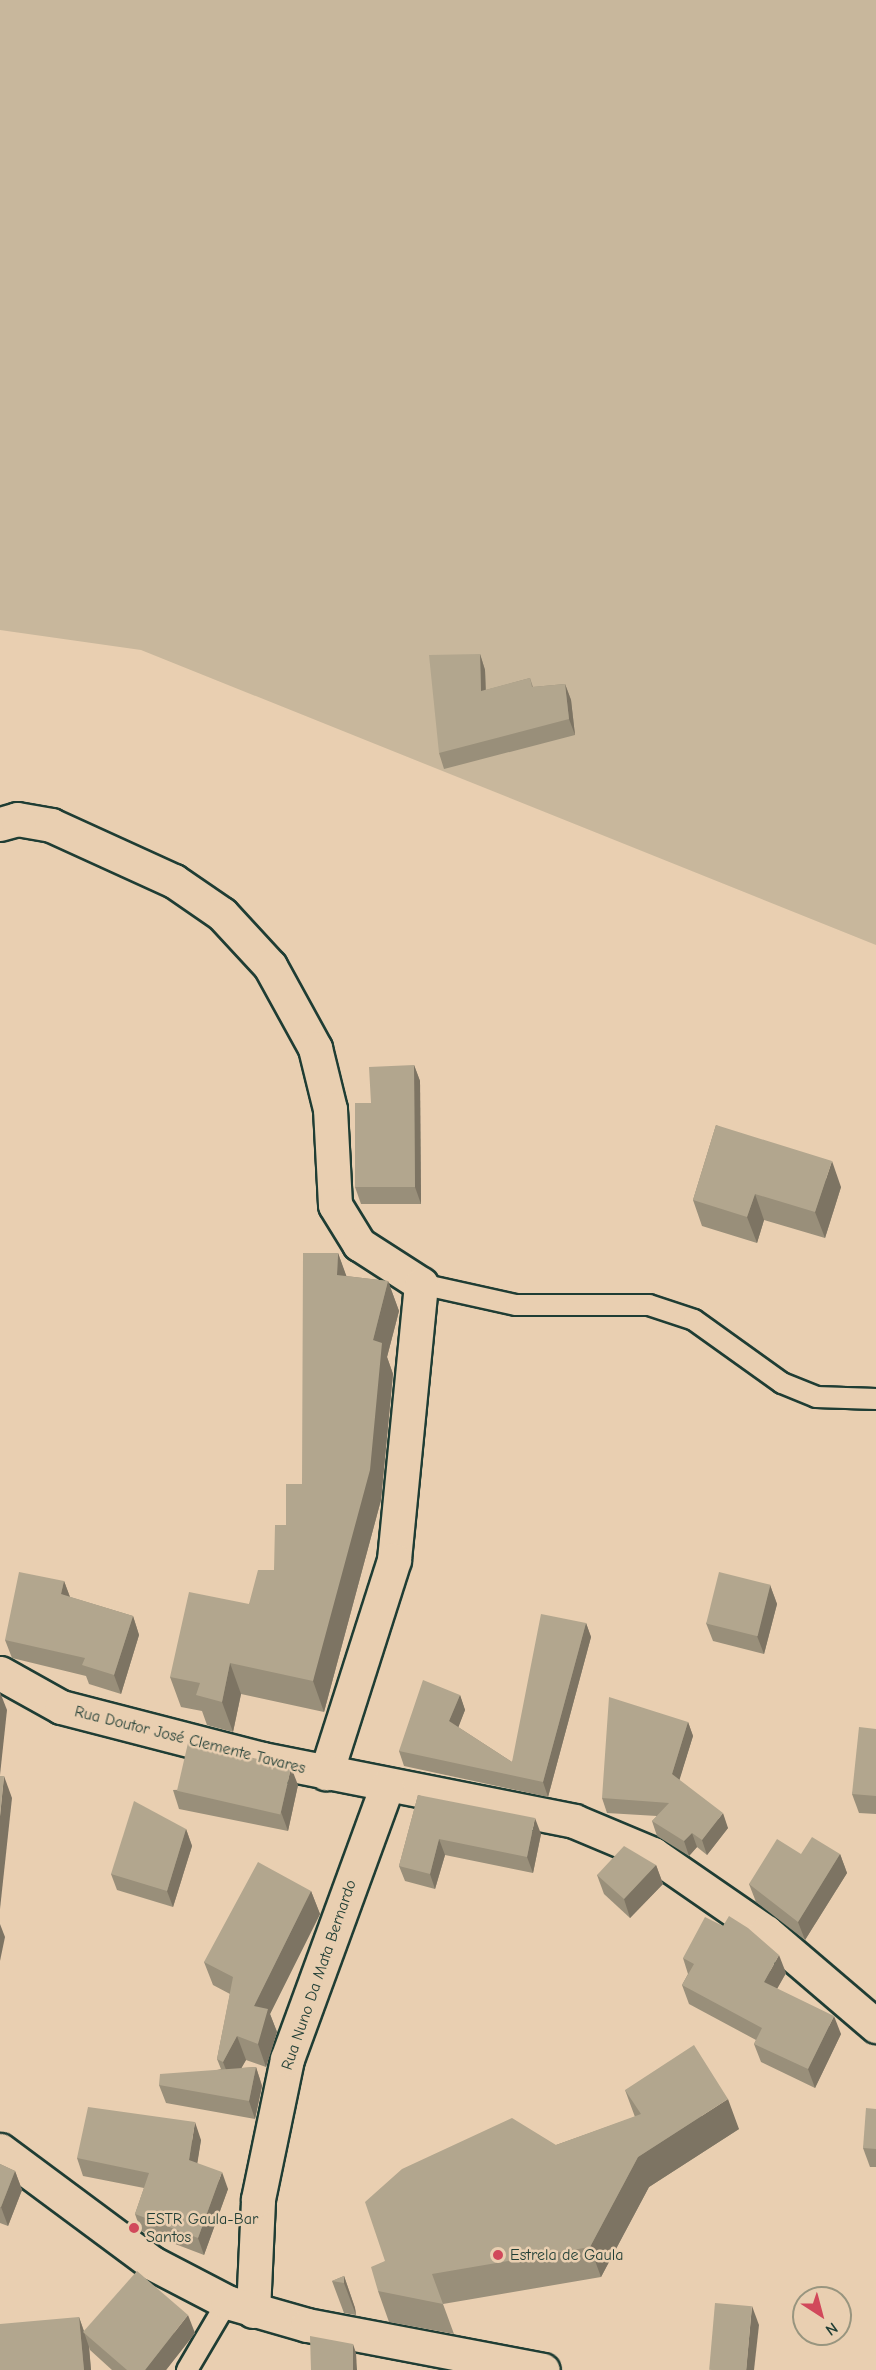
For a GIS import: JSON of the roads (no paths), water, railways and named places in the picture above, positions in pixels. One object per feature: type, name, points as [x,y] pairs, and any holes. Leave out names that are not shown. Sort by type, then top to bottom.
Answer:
[{"type":"street","points":[[0,824],[17,819],[51,825],[174,881],[222,914],[270,966],[315,1047],[330,1109],[336,1205],[358,1244],[421,1284],[394,1560],[326,1773]]},
{"type":"street","name":"Rua Doutor José Clemente Tavares","points":[[0,1674],[61,1707],[326,1773],[574,1821],[653,1854],[766,1932],[876,2026]]},
{"type":"street","name":"Rua Nuno Da Mata Bernardo","points":[[240,2306],[258,2199],[287,2059],[387,1786]]},
{"type":"street","points":[[0,2150],[152,2263],[240,2306],[543,2370]]},
{"type":"lane","points":[[421,1284],[516,1305],[649,1305],[694,1320],[782,1383],[816,1396],[876,1399]]},
{"type":"lane","points":[[188,2370],[240,2306]]},
{"type":"place","name":"ESTR Gaula-Bar Santos","points":[[134,2228]]},
{"type":"place","name":"Estrela de Gaula","points":[[498,2255]]}]
